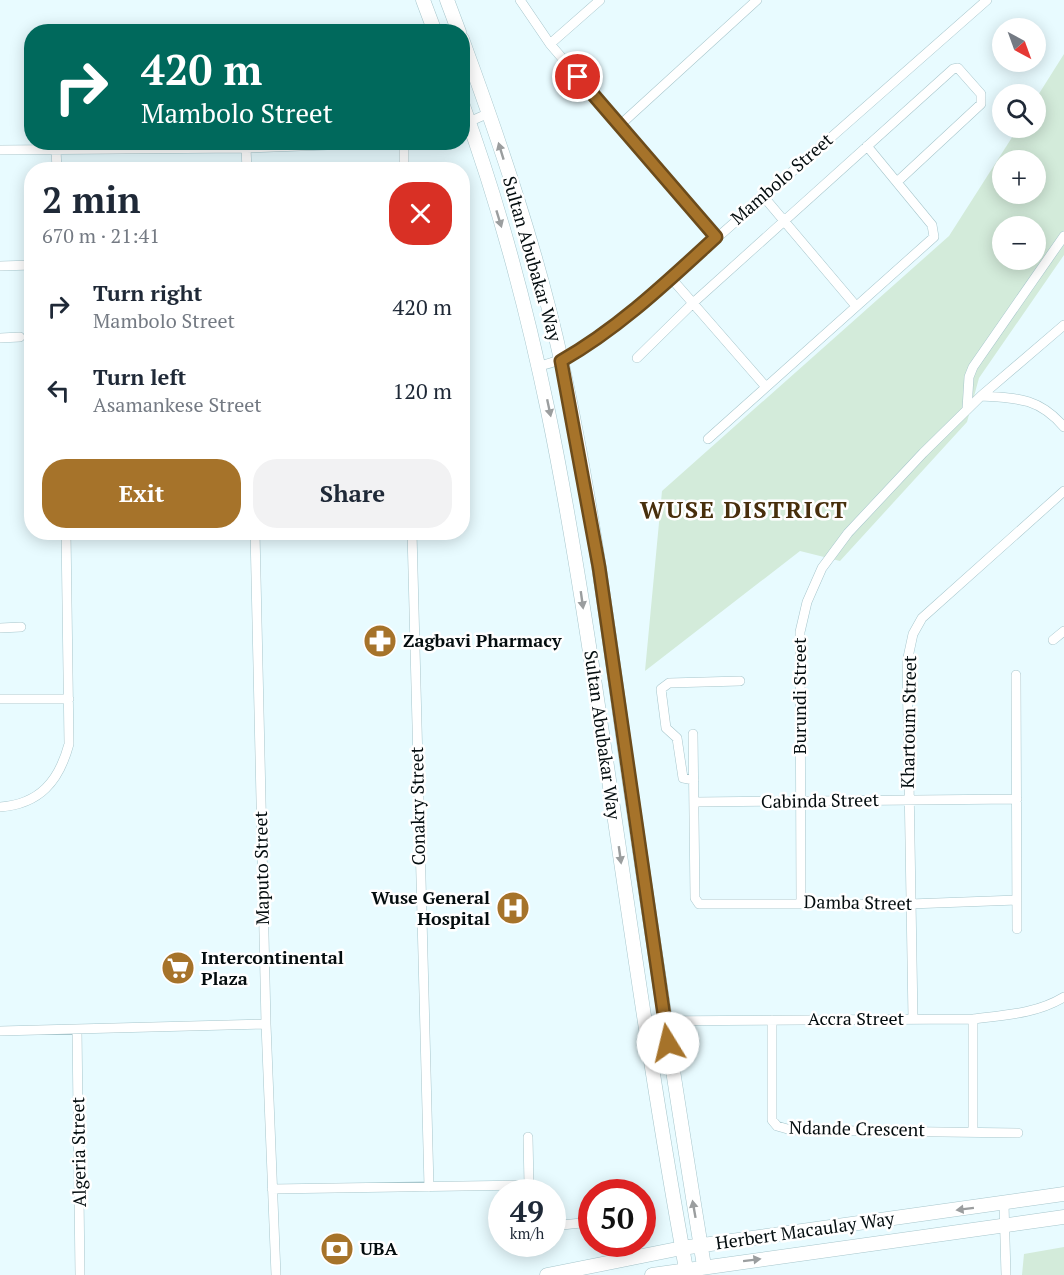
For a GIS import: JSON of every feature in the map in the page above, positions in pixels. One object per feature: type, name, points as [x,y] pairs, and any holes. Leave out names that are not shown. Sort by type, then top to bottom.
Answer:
[{"type":"main road","points":[[423,0],[432,24]]},
{"type":"main road","points":[[447,0],[456,24]]},
{"type":"main road","name":"Sultan Abubakar Way","points":[[470,61],[489,113],[561,361],[603,596],[665,1020],[704,1266]]},
{"type":"main road","name":"Sultan Abubakar Way","points":[[470,139],[513,266],[540,366],[576,558],[644,1021],[686,1269]]},
{"type":"main road","name":"Herbert Macaulay Way","points":[[547,1275],[682,1248],[1064,1194]]},
{"type":"main road","name":"Herbert Macaulay Way","points":[[652,1275],[704,1266],[1006,1227],[1064,1217]]},
{"type":"street","points":[[520,0],[550,44],[716,237]]},
{"type":"street","points":[[550,44],[600,0]]},
{"type":"street","points":[[620,125],[757,0]]},
{"type":"street","name":"Mambolo Street","points":[[540,366],[561,361],[596,342],[987,0]]},
{"type":"street","points":[[637,358],[693,303],[953,69],[962,71],[981,94],[981,104],[897,182]]},
{"type":"street","points":[[470,122],[489,113]]},
{"type":"street","points":[[708,438],[934,237],[932,225],[867,146]]},
{"type":"street","points":[[0,150],[24,150]]},
{"type":"street","points":[[763,196],[856,306]]},
{"type":"street","points":[[967,409],[969,377],[973,367],[1064,236]]},
{"type":"street","points":[[0,266],[24,265]]},
{"type":"street","points":[[671,278],[766,387]]},
{"type":"street","name":"Burundi Street","points":[[801,903],[800,632],[807,602],[822,568],[848,533],[967,409],[1064,325]]},
{"type":"street","points":[[0,338],[20,337]]},
{"type":"street","points":[[981,396],[1019,398],[1040,405],[1064,427]]},
{"type":"street","name":"Khartoum Street","points":[[913,1019],[907,663],[913,634],[922,618],[1064,491]]},
{"type":"street","points":[[0,807],[21,804],[47,788],[63,768],[69,744],[66,540]]},
{"type":"street","name":"Maputo Street","points":[[255,540],[266,1024],[276,1275]]},
{"type":"street","name":"Conakry Street","points":[[412,540],[429,1187]]},
{"type":"street","points":[[0,628],[21,627]]},
{"type":"street","points":[[1053,640],[1064,631]]},
{"type":"street","points":[[1016,675],[1017,929]]},
{"type":"street","points":[[694,780],[683,778],[677,738],[666,728],[661,689],[669,683],[740,681]]},
{"type":"street","points":[[0,699],[69,699]]},
{"type":"street","points":[[693,734],[695,802]]},
{"type":"street","name":"Cabinda Street","points":[[695,802],[1017,799]]},
{"type":"street","name":"Damba Street","points":[[695,802],[695,898],[699,904],[910,904],[1017,900]]},
{"type":"street","name":"Accra Street","points":[[644,1021],[973,1019],[1025,1013],[1053,1004],[1064,997]]},
{"type":"street","points":[[973,1019],[973,1131]]},
{"type":"street","name":"Ndande Crescent","points":[[772,1020],[772,1120],[777,1126],[791,1130],[1018,1133]]},
{"type":"street","points":[[0,1031],[266,1024]]},
{"type":"street","name":"Algeria Street","points":[[77,1029],[80,1275]]},
{"type":"street","points":[[528,1137],[529,1179]]},
{"type":"street","points":[[272,1189],[488,1188]]},
{"type":"street","points":[[1004,1204],[1006,1275]]},
{"type":"green space","points":[[1064,54],[1064,255],[979,378],[967,422],[840,561],[800,551],[645,671],[662,491],[949,236],[992,169],[992,204],[1046,204],[1046,150],[1004,150],[1012,138],[1046,138],[1045,84]]},
{"type":"green space","points":[[1064,1247],[1064,1275],[1022,1275],[1024,1254]]},
{"type":"place","name":"Zagbavi Pharmacy","points":[[380,641]]},
{"type":"place","name":"Wuse General Hospital","points":[[513,908]]},
{"type":"place","name":"Intercontinental Plaza","points":[[178,968]]},
{"type":"place","name":"UBA","points":[[337,1249]]},
{"type":"district","name":"WUSE DISTRICT","points":[[744,510]]},
{"type":"route","points":[[578,77],[716,237],[596,342],[561,361],[580,454],[599,567],[668,1043]]}]
